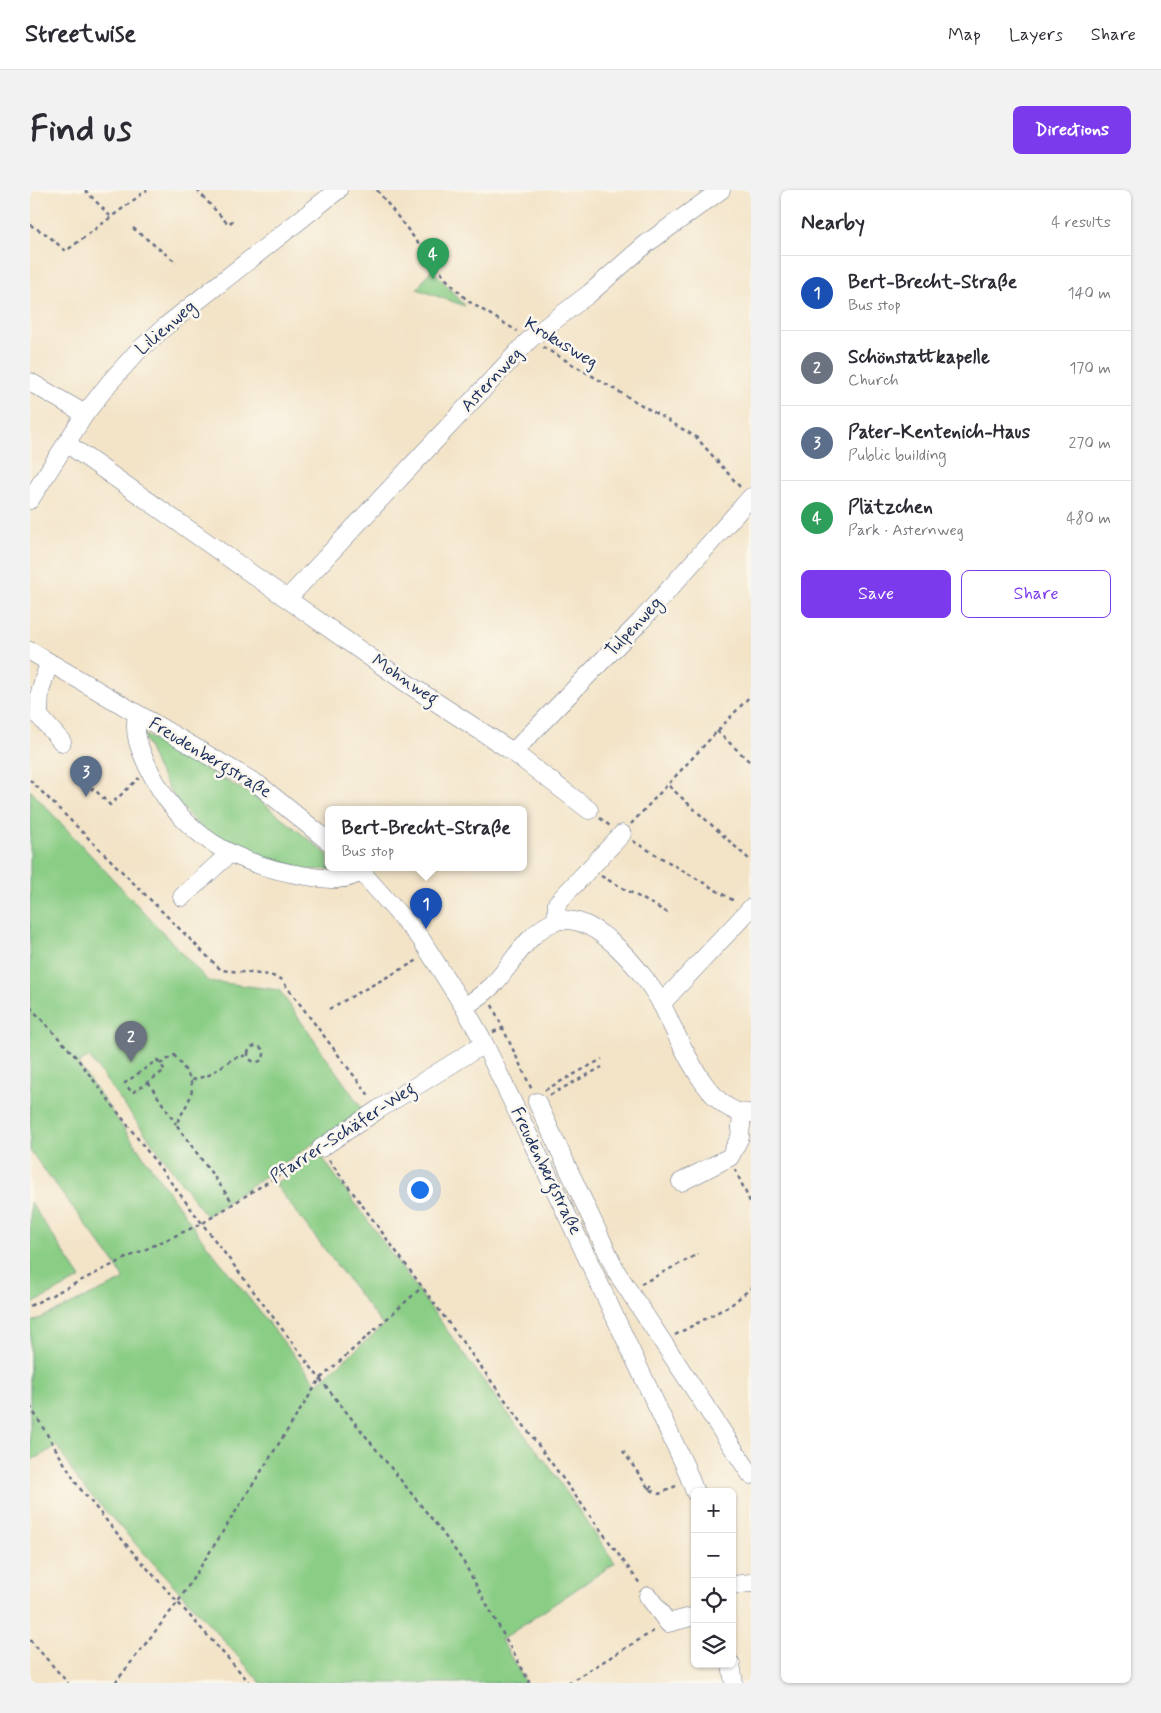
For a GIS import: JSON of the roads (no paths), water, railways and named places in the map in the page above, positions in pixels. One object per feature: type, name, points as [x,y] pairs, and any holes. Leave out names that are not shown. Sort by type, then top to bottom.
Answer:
[{"type":"street","name":"Lilienweg","points":[[30,500],[85,414],[137,352],[161,330],[338,190]]},
{"type":"street","name":"Asternweg","points":[[288,598],[530,339],[590,293],[646,244],[722,190]]},
{"type":"street","points":[[30,382],[85,414]]},
{"type":"street","name":"Mohnweg","points":[[66,443],[408,684],[513,752],[589,810]]},
{"type":"street","name":"Tulpenweg","points":[[513,752],[640,622],[751,498]]},
{"type":"street","name":"Freudenbergstraße","points":[[30,651],[259,785],[325,839]]},
{"type":"street","points":[[49,662],[40,692],[39,716],[62,742]]},
{"type":"street","name":"Freudenbergstraße","points":[[137,714],[134,728],[149,768],[168,801],[183,820],[201,836],[230,853],[279,872],[344,880],[354,877],[359,871]]},
{"type":"street","points":[[556,921],[557,903],[622,834]]},
{"type":"street","points":[[182,897],[230,853]]},
{"type":"street","name":"Freudenbergstraße","points":[[361,871],[421,939],[464,1007],[484,1044],[559,1198],[693,1486]]},
{"type":"street","points":[[661,1004],[750,909]]},
{"type":"street","points":[[464,1007],[485,992],[533,936],[545,926],[556,921],[566,920],[578,922],[598,932],[617,948],[643,978],[661,1004],[690,1060],[712,1094],[730,1109],[746,1113],[740,1138],[730,1157],[681,1182]]},
{"type":"street","name":"Pfarrer-Schäfer-Weg","points":[[321,1148],[378,1109],[484,1044]]},
{"type":"street","name":"Freudenbergstraße","points":[[536,1099],[617,1273],[751,1475]]},
{"type":"street","points":[[736,1585],[751,1583]]},
{"type":"street","points":[[648,1596],[668,1623],[691,1617]]},
{"type":"street","points":[[732,1668],[734,1683]]},
{"type":"place","name":"Plätzchen","points":[[433,279]]},
{"type":"place","name":"Pater-Kentenich-Haus","points":[[86,797]]},
{"type":"place","name":"Bert-Brecht-Straße","points":[[426,929]]},
{"type":"place","name":"Schönstattkapelle","points":[[131,1062]]}]
